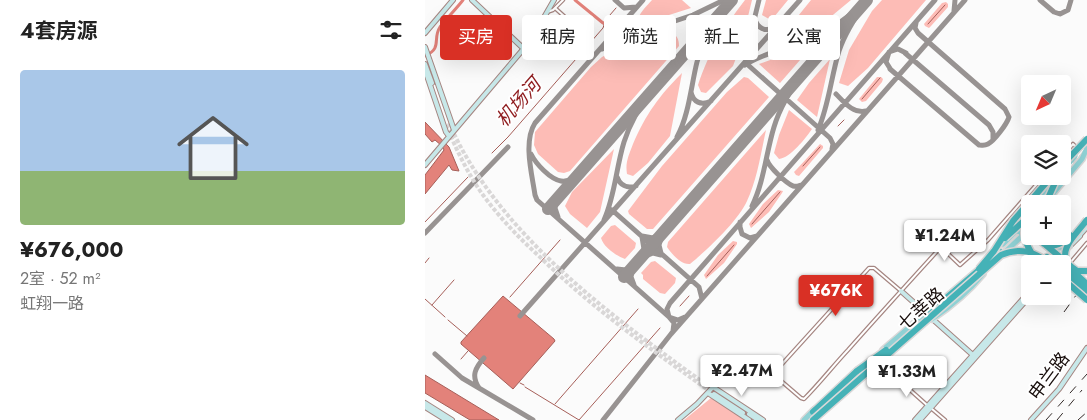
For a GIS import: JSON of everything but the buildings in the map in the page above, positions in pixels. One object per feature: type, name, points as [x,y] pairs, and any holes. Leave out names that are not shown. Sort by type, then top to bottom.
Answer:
[{"type":"highway","points":[[1080,152],[1087,141]]},
{"type":"highway","points":[[977,272],[1013,221],[1044,185]]},
{"type":"highway","points":[[1071,234],[1087,218]]},
{"type":"highway","points":[[1087,218],[1070,240],[1065,253],[1067,265],[1087,291]]},
{"type":"highway","points":[[994,250],[1021,223]]},
{"type":"highway","points":[[1048,245],[1077,271],[1087,271]]},
{"type":"highway","points":[[813,418],[928,312],[1001,252],[1015,247],[1031,249],[1039,255]]},
{"type":"highway","points":[[1028,247],[1031,253],[1035,255]]},
{"type":"highway","points":[[813,418],[1001,255],[1017,250],[1026,250],[1038,255]]},
{"type":"highway","points":[[916,330],[944,310],[986,269]]},
{"type":"highway","points":[[1071,278],[1087,291]]},
{"type":"highway","points":[[1071,287],[1087,300]]},
{"type":"highway","points":[[813,418],[820,403],[857,371],[886,350]]},
{"type":"main road","points":[[425,33],[453,0]]},
{"type":"main road","points":[[472,0],[522,48]]},
{"type":"main road","points":[[546,15],[553,0]]},
{"type":"main road","points":[[425,163],[522,50]]},
{"type":"main road","points":[[426,51],[430,84],[447,138]]},
{"type":"main road","points":[[427,66],[454,129]]},
{"type":"main road","points":[[427,66],[447,124]]},
{"type":"main road","points":[[1071,165],[1087,141]]},
{"type":"main road","points":[[1041,195],[1049,185]]},
{"type":"main road","points":[[1048,195],[1056,185]]},
{"type":"main road","points":[[1048,195],[1057,185]]},
{"type":"main road","name":"七莘路","points":[[1003,244],[1021,217]]},
{"type":"main road","points":[[1064,255],[1087,227]]},
{"type":"main road","name":"七莘路","points":[[804,420],[813,418],[931,319],[944,311],[1022,236],[1021,232],[1016,231],[968,278],[875,358],[813,418]]},
{"type":"main road","points":[[1071,244],[1080,236]]},
{"type":"main road","points":[[1051,245],[1059,248],[1070,245]]},
{"type":"main road","points":[[1000,257],[1024,251],[1051,256],[1070,245]]},
{"type":"main road","points":[[901,292],[928,312],[931,319],[975,356]]},
{"type":"main road","points":[[975,356],[1021,302]]},
{"type":"main road","points":[[915,420],[1022,305]]},
{"type":"main road","name":"申兰路","points":[[1031,420],[1059,389],[1087,348]]},
{"type":"main road","points":[[875,358],[880,363]]},
{"type":"main road","points":[[678,420],[708,393],[714,390]]},
{"type":"main road","points":[[714,390],[763,420]]},
{"type":"main road","points":[[714,390],[753,420]]},
{"type":"main road","points":[[714,390],[758,420]]},
{"type":"main road","points":[[708,393],[749,420]]},
{"type":"main road","points":[[425,403],[453,420]]},
{"type":"main road","points":[[425,407],[446,420]]},
{"type":"main road","points":[[920,420],[929,407]]},
{"type":"main road","points":[[751,412],[758,420]]},
{"type":"street","points":[[547,12],[555,8],[563,0]]},
{"type":"street","points":[[555,8],[563,15]]},
{"type":"street","points":[[901,292],[874,268],[869,268],[773,374],[801,398],[805,399],[901,292],[941,247],[960,265],[988,240],[1037,185]]},
{"type":"street","points":[[1071,262],[1087,243]]},
{"type":"street","points":[[880,363],[945,420]]},
{"type":"shaded area","points":[[652,0],[682,0],[691,8],[669,15],[640,15]]},
{"type":"shaded area","points":[[745,0],[752,0],[748,15],[734,15]]},
{"type":"shaded area","points":[[766,0],[788,0],[776,15],[768,15],[768,18],[762,15]]},
{"type":"shaded area","points":[[811,0],[851,0],[833,15],[799,15]]},
{"type":"shaded area","points":[[882,0],[926,0],[868,68],[848,86],[839,83],[849,50],[872,11]]},
{"type":"shaded area","points":[[946,2],[948,7],[929,28],[925,26],[924,24],[942,3]]},
{"type":"shaded area","points":[[676,36],[679,41],[679,46],[676,49]]},
{"type":"shaded area","points":[[604,56],[604,60],[667,60],[570,171],[558,172],[538,154],[534,145],[535,132],[591,67]]},
{"type":"shaded area","points":[[735,60],[733,66],[706,93],[701,92],[698,85],[707,61]]},
{"type":"shaded area","points":[[770,60],[800,60],[780,83],[759,64]]},
{"type":"shaded area","points":[[830,60],[817,117],[797,100]]},
{"type":"shaded area","points":[[682,73],[670,136],[648,163],[633,176],[627,174],[629,155],[643,123],[666,90]]},
{"type":"shaded area","points":[[744,77],[748,78],[769,97],[653,229],[647,229],[628,211],[662,166],[727,92]]},
{"type":"shaded area","points":[[877,77],[883,79],[882,82],[866,101],[862,102],[859,99]]},
{"type":"shaded area","points":[[789,110],[812,129],[793,151],[779,159],[774,153]]},
{"type":"shaded area","points":[[425,122],[449,147],[459,171],[452,170],[449,165],[425,194],[425,175],[444,150],[435,140],[432,142],[425,134]]},
{"type":"shaded area","points":[[766,130],[753,184],[743,209],[721,235],[690,264],[680,261],[667,247],[668,242]]},
{"type":"shaded area","points":[[820,144],[823,148],[799,176],[796,175],[794,172]]},
{"type":"shaded area","points":[[614,149],[600,212],[587,228],[570,214],[565,206],[572,192]]},
{"type":"shaded area","points":[[778,190],[783,191],[769,212],[751,228],[749,224],[763,204]]},
{"type":"shaded area","points":[[615,225],[636,243],[635,248],[625,259],[608,248],[601,238],[611,226]]},
{"type":"shaded area","points":[[733,241],[737,242],[737,244],[724,263],[706,279],[704,275],[718,255]]},
{"type":"shaded area","points":[[655,261],[676,278],[675,283],[665,294],[660,293],[643,279],[641,273],[651,262]]},
{"type":"shaded area","points":[[503,296],[555,341],[513,389],[461,344]]},
{"type":"shaded area","points":[[425,375],[499,420],[470,420],[425,393]]},
{"type":"shaded area","points":[[711,398],[746,420],[684,420]]},
{"type":"waterway","points":[[425,56],[434,50],[440,27],[463,0]]},
{"type":"waterway","name":"机场河","points":[[575,0],[603,23]]},
{"type":"waterway","points":[[928,24],[945,5]]},
{"type":"waterway","name":"机场河","points":[[492,153],[603,28],[603,23],[616,8]]},
{"type":"waterway","points":[[862,99],[880,78]]},
{"type":"waterway","points":[[838,126],[844,120]]},
{"type":"waterway","points":[[803,166],[820,147]]},
{"type":"waterway","points":[[425,222],[468,177]]},
{"type":"waterway","points":[[752,224],[780,192]]},
{"type":"waterway","points":[[510,297],[560,240]]},
{"type":"waterway","points":[[707,276],[734,245]]},
{"type":"waterway","points":[[425,263],[429,258]]},
{"type":"waterway","points":[[432,305],[454,280]]},
{"type":"waterway","points":[[680,306],[689,296]]},
{"type":"waterway","points":[[425,299],[445,317]]},
{"type":"waterway","points":[[555,404],[638,309]]},
{"type":"waterway","points":[[448,320],[467,336]]},
{"type":"waterway","points":[[525,387],[579,420],[660,328]]},
{"type":"waterway","points":[[461,359],[468,351]]},
{"type":"waterway","points":[[520,383],[524,385]]},
{"type":"taxiway","points":[[615,0],[624,8],[636,7]]},
{"type":"taxiway","points":[[643,0],[535,123],[531,131],[529,158],[537,200],[669,317],[674,323],[673,331]]},
{"type":"taxiway","points":[[602,49],[615,41],[693,15],[724,0]]},
{"type":"taxiway","points":[[755,15],[759,0]]},
{"type":"taxiway","points":[[520,316],[800,0]]},
{"type":"taxiway","points":[[685,317],[678,320],[669,317],[667,309],[670,303],[935,0]]},
{"type":"taxiway","points":[[954,11],[955,0]]},
{"type":"taxiway","points":[[603,420],[671,334],[965,0]]},
{"type":"taxiway","points":[[1040,0],[1054,12],[1060,14],[1068,10],[1071,0]]},
{"type":"taxiway","points":[[818,130],[825,111],[841,44],[867,1]]},
{"type":"taxiway","points":[[677,137],[687,110],[697,62],[703,46],[728,4]]},
{"type":"taxiway","points":[[745,65],[759,57],[821,34],[861,6]]},
{"type":"taxiway","points":[[890,69],[979,145],[991,142],[1006,124],[1009,117],[1005,109],[918,33],[915,28],[916,23]]},
{"type":"taxiway","points":[[758,25],[768,30]]},
{"type":"taxiway","points":[[891,70],[886,62],[889,52],[898,49],[906,53]]},
{"type":"taxiway","points":[[905,53],[989,125],[993,132],[993,139]]},
{"type":"taxiway","points":[[746,60],[748,65],[830,138],[833,144],[832,149]]},
{"type":"taxiway","points":[[752,206],[762,177],[779,112],[804,72]]},
{"type":"taxiway","points":[[604,220],[611,201],[626,135],[643,103],[652,91]]},
{"type":"taxiway","points":[[691,92],[698,102],[711,101]]},
{"type":"taxiway","points":[[836,94],[853,109],[866,111]]},
{"type":"taxiway","points":[[425,233],[508,147]]},
{"type":"taxiway","points":[[531,154],[536,162],[557,180],[567,181],[576,177]]},
{"type":"taxiway","points":[[767,160],[774,171],[786,182],[793,186],[801,185]]},
{"type":"taxiway","points":[[617,177],[624,186],[636,186]]},
{"type":"taxiway","points":[[557,198],[555,208],[558,217]]},
{"type":"taxiway","points":[[612,210],[699,287],[702,299]]},
{"type":"taxiway","points":[[740,222],[742,234],[750,238],[757,236]]},
{"type":"taxiway","points":[[642,236],[653,238],[663,232]]},
{"type":"taxiway","points":[[661,253],[659,245],[662,235]]},
{"type":"taxiway","points":[[641,258],[644,249],[642,237]]},
{"type":"taxiway","points":[[641,258],[653,253],[661,255]]},
{"type":"taxiway","points":[[617,269],[626,270],[635,265]]},
{"type":"taxiway","points":[[633,267],[631,277],[634,285]]},
{"type":"taxiway","points":[[435,354],[462,378],[533,420]]},
{"type":"taxiway","points":[[479,388],[475,380],[475,372],[484,358]]},
{"type":"runway","points":[[548,209],[732,0]]},
{"type":"runway","points":[[624,277],[867,0]]},
{"type":"tunnel","points":[[449,123],[471,164],[498,203],[529,239],[601,305],[715,391]]},
{"type":"tunnel","points":[[446,125],[463,161],[483,195],[517,235],[560,276],[602,312],[714,394]]},
{"type":"tunnel","points":[[1075,156],[1087,144]]},
{"type":"railway","points":[[1064,312],[1087,280]]},
{"type":"railway","points":[[1046,420],[1087,374]]},
{"type":"railway","points":[[1057,420],[1082,390]]},
{"type":"railway","points":[[1078,420],[1087,412]]}]
